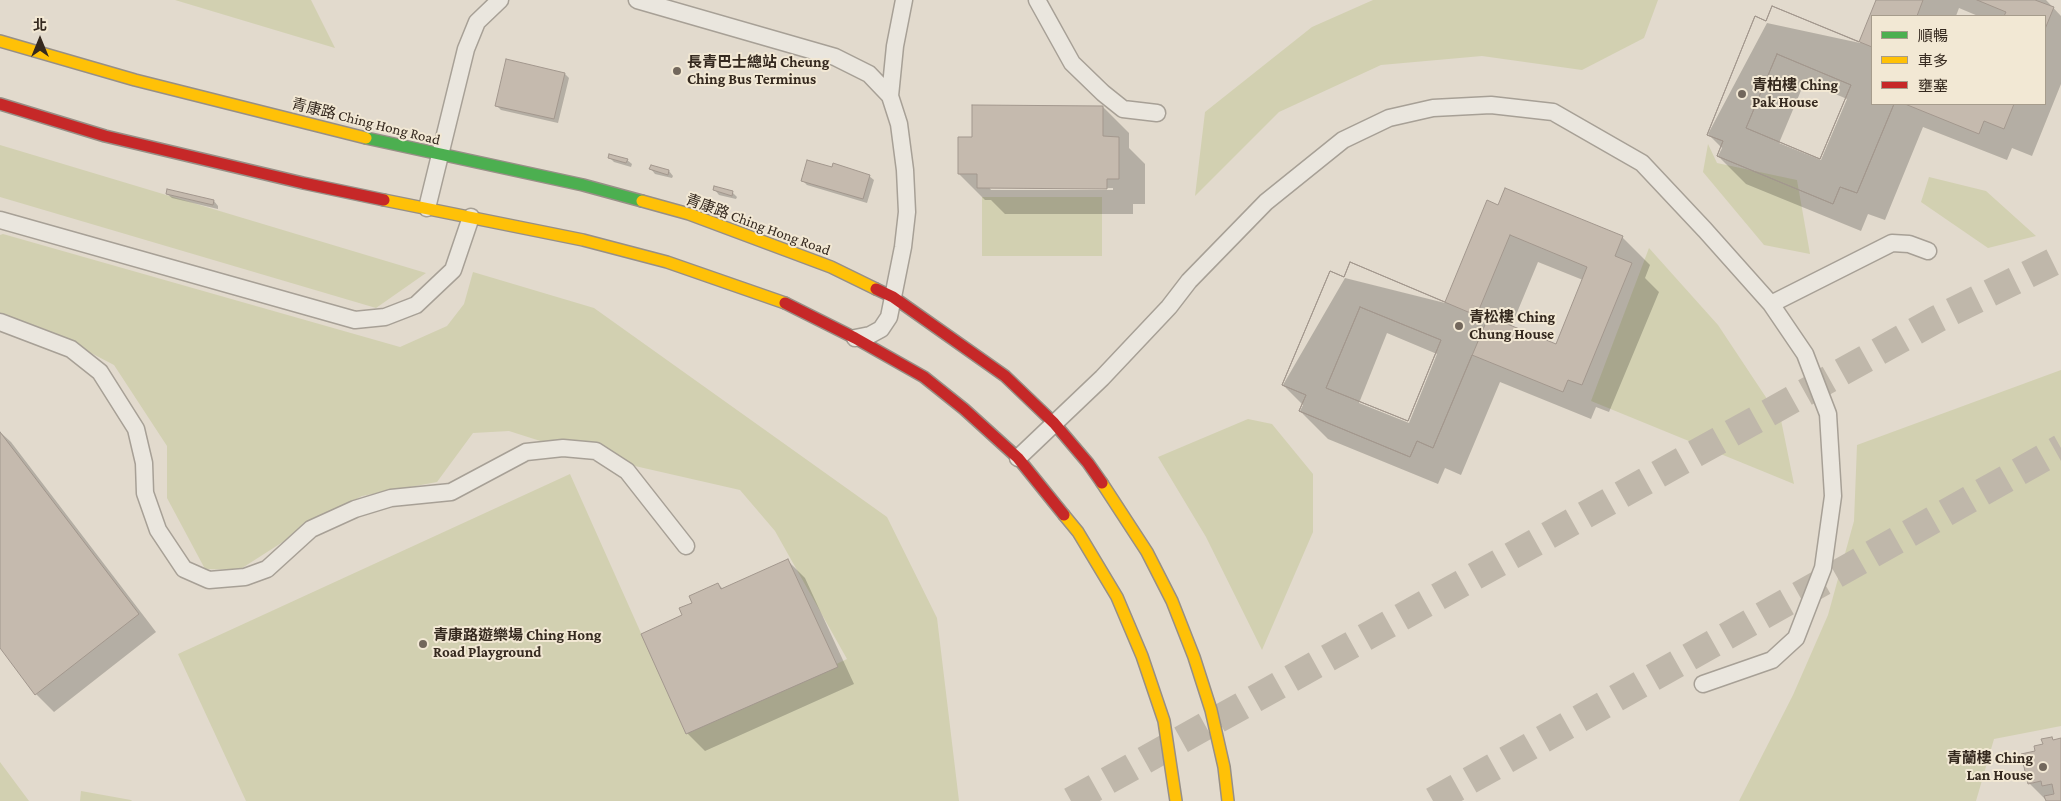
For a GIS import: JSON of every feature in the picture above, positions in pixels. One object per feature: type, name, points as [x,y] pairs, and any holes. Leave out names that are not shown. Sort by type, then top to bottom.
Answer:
[{"type":"main road","name":"青康路 Ching Hong Road","points":[[0,42],[135,80],[440,155],[583,185],[689,214],[831,267],[893,296],[1005,376],[1054,423],[1088,463],[1116,504],[1147,552],[1172,601],[1194,657],[1211,710],[1224,767],[1228,801]]},
{"type":"main road","points":[[0,104],[105,136],[303,183],[583,240],[677,265],[776,299],[855,338],[924,377],[964,408],[1018,458],[1078,532],[1117,597],[1142,656],[1164,721],[1176,801]]},
{"type":"lane","points":[[427,208],[466,49],[477,22],[500,0]]},
{"type":"lane","points":[[637,0],[835,57],[869,74],[890,96]]},
{"type":"lane","points":[[855,338],[870,335],[881,329],[889,316],[906,212],[905,170],[899,124],[890,96],[895,46],[904,0]]},
{"type":"lane","points":[[1037,0],[1072,62],[1103,92],[1123,109],[1158,113]]},
{"type":"lane","points":[[1018,458],[1102,378],[1169,306],[1189,281],[1266,202],[1343,140],[1389,118],[1433,108],[1491,105],[1553,112],[1642,163],[1771,304],[1805,354],[1828,414],[1832,496],[1823,568],[1796,638],[1772,660],[1703,684]]},
{"type":"lane","points":[[0,220],[355,320],[385,317],[416,305],[453,270],[471,217]]},
{"type":"lane","points":[[1771,304],[1892,243],[1909,244],[1928,251]]},
{"type":"lane","points":[[0,322],[71,349],[100,372],[136,428],[144,463],[146,493],[158,530],[184,569],[209,580],[245,577],[267,569],[311,529],[355,509],[391,498],[451,492],[526,452],[563,448],[596,451],[627,471],[686,546]]},
{"type":"shaded area","points":[[175,0],[311,0],[335,48]]},
{"type":"shaded area","points":[[1373,0],[1658,0],[1644,38],[1582,70],[1482,56],[1381,65],[1279,112],[1195,196],[1205,112],[1312,27]]},
{"type":"shaded area","points":[[1708,144],[1717,163],[1797,180],[1810,254],[1764,245],[1703,172]]},
{"type":"shaded area","points":[[0,145],[426,273],[376,308],[0,197]]},
{"type":"shaded area","points":[[1929,177],[1986,191],[2036,236],[1988,248],[1921,202]]},
{"type":"shaded area","points":[[982,197],[1102,197],[1102,256],[982,256]]},
{"type":"shaded area","points":[[3,234],[400,347],[447,326],[464,304],[473,272],[594,308],[887,517],[937,618],[959,801],[246,801],[178,654],[570,474],[686,734],[847,659],[775,531],[740,490],[578,453],[509,431],[473,433],[437,482],[362,496],[314,522],[239,570],[205,569],[167,498],[167,446],[114,365],[45,329],[0,314],[0,235]]},
{"type":"shaded area","points":[[1649,248],[1718,325],[1781,420],[1794,484],[1591,401]]},
{"type":"shaded area","points":[[2061,370],[2061,726],[1994,739],[1976,801],[1739,801],[1793,695],[1828,615],[1854,521],[1857,445]]},
{"type":"shaded area","points":[[1248,419],[1272,424],[1313,474],[1313,532],[1262,650],[1206,537],[1158,457]]},
{"type":"shaded area","points":[[0,762],[29,801],[0,801]]},
{"type":"shaded area","points":[[81,791],[131,800],[132,801],[80,801]]},
{"type":"building","name":"青柏樓 Ching Pak House","points":[[1876,0],[1923,0],[1917,15],[1871,15],[1871,105],[1894,105],[1857,193],[1840,187],[1833,204],[1717,156],[1723,141],[1707,135],[1755,16],[1766,21],[1772,6],[1859,42]],"holes":[[[1777,54],[1851,85],[1820,159],[1746,128]]]},
{"type":"building","points":[[1977,0],[2035,0],[2054,7],[2046,27],[2046,15],[2004,15],[2006,12]]},
{"type":"building","name":"青柏樓 Ching Pak House","points":[[1772,6],[1871,47],[1871,105],[1894,105],[1857,193],[1840,187],[1833,204],[1717,156],[1723,141],[1707,135],[1755,16],[1766,21]],"holes":[[[1777,54],[1851,85],[1820,159],[1746,128]]]},
{"type":"building","points":[[506,59],[565,73],[554,119],[495,106]]},
{"type":"building","points":[[972,105],[1103,106],[1103,136],[1119,137],[1119,179],[1107,179],[1107,189],[977,188],[977,174],[958,174],[958,137],[972,137]]},
{"type":"building","points":[[1907,105],[2014,105],[2004,129],[1984,121],[1979,134]]},
{"type":"building","points":[[609,154],[628,159],[626,163],[608,158]]},
{"type":"building","points":[[807,160],[832,167],[833,163],[870,175],[863,199],[801,181]]},
{"type":"building","points":[[651,165],[669,170],[668,175],[649,169]]},
{"type":"building","points":[[714,186],[733,191],[732,196],[713,190]]},
{"type":"building","name":"青松樓 Ching Chung House","points":[[1505,188],[1623,236],[1615,256],[1632,263],[1582,385],[1568,380],[1563,392],[1472,355],[1433,448],[1417,441],[1410,457],[1299,411],[1306,395],[1282,385],[1330,271],[1344,277],[1350,262],[1445,302],[1487,200],[1498,205]],"holes":[[[1510,235],[1587,267],[1556,344],[1478,312]],[[1360,307],[1441,340],[1408,421],[1326,388]]]},
{"type":"building","points":[[167,189],[214,200],[213,205],[166,194]]},
{"type":"building","points":[[1350,262],[1487,320],[1433,448],[1417,441],[1410,457],[1299,411],[1306,395],[1282,385],[1330,271],[1344,277]],"holes":[[[1360,307],[1441,340],[1408,421],[1326,388]]]},
{"type":"building","points":[[0,432],[139,614],[35,695],[0,648]]},
{"type":"building","points":[[788,559],[838,667],[686,734],[641,634],[682,615],[679,608],[692,603],[689,596],[718,583],[721,589]]},
{"type":"building","name":"青蘭樓 Ching Lan House","points":[[2052,737],[2053,740],[2061,738],[2061,801],[2046,801],[2044,796],[2054,794],[2052,784],[2042,786],[2041,781],[2028,784],[2021,754],[2035,751],[2034,746],[2043,744],[2041,739]]},
{"type":"tunnel","points":[[1071,801],[1937,319],[2061,258]]},
{"type":"tunnel","points":[[1433,801],[2061,448]]},
{"type":"traffic: fast","points":[[366,138],[583,185],[642,201]]},
{"type":"traffic: slow","points":[[0,41],[135,80],[366,138]]},
{"type":"traffic: slow","points":[[384,200],[583,240],[667,262],[785,303]]},
{"type":"traffic: slow","points":[[642,201],[689,214],[831,267],[876,289]]},
{"type":"traffic: slow","points":[[1102,483],[1147,552],[1172,601],[1194,657],[1211,710],[1224,767],[1228,801]]},
{"type":"traffic: slow","points":[[1064,515],[1078,532],[1117,597],[1142,656],[1164,721],[1176,801]]},
{"type":"traffic: jam","points":[[0,104],[105,136],[303,183],[384,200]]},
{"type":"traffic: jam","points":[[876,289],[893,297],[1005,376],[1054,423],[1088,463],[1102,483]]},
{"type":"traffic: jam","points":[[785,303],[855,338],[924,377],[964,409],[1018,458],[1064,515]]},
{"type":"place","name":"長青巴士總站 Cheung Ching Bus Terminus","points":[[677,71]]},
{"type":"place","name":"青柏樓 Ching Pak House","points":[[1742,94]]},
{"type":"place","name":"青松樓 Ching Chung House","points":[[1459,326]]},
{"type":"place","name":"青康路遊樂場 Ching Hong Road Playground","points":[[423,644]]},
{"type":"place","name":"青蘭樓 Ching Lan House","points":[[2043,767]]}]
